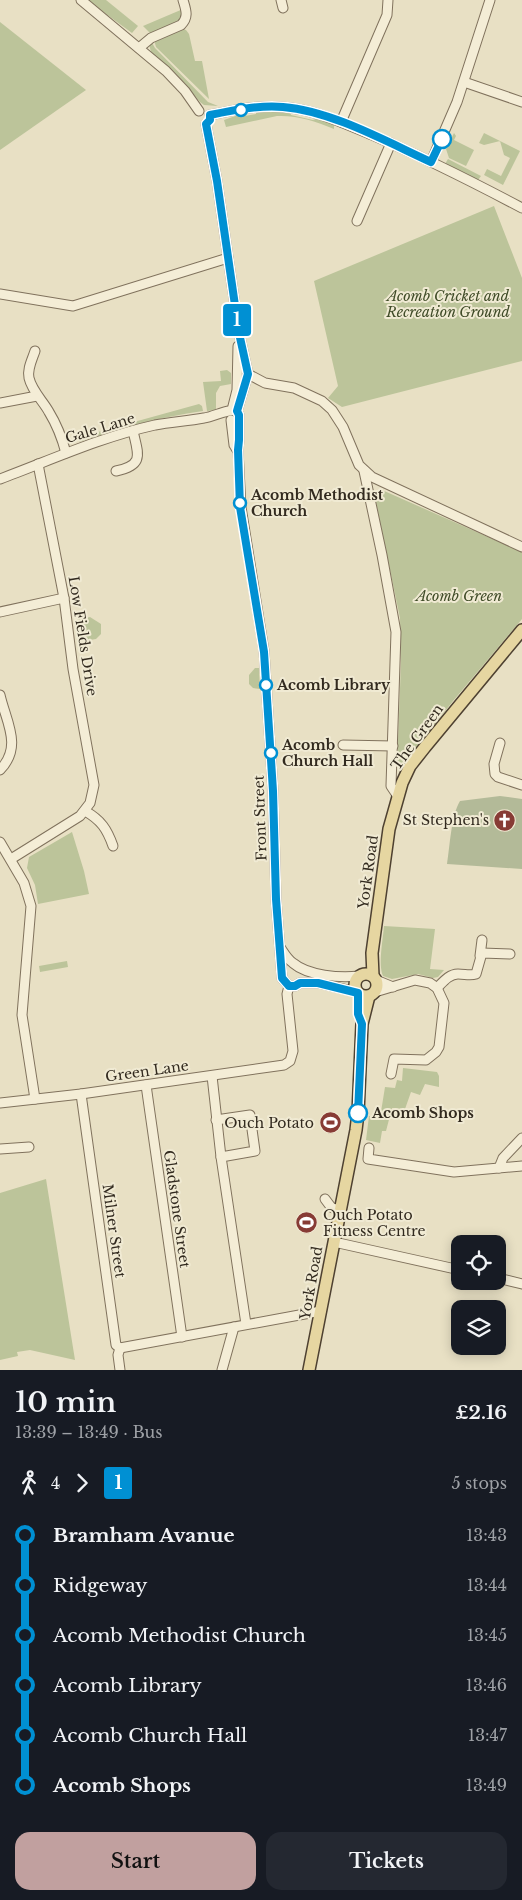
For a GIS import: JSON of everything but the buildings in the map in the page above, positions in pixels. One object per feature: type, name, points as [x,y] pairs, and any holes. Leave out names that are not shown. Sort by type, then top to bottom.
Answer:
[{"type":"main road","name":"The Green","points":[[398,795],[410,766],[522,630]]},
{"type":"main road","name":"York Road","points":[[367,977],[389,829],[398,795]]},
{"type":"main road","points":[[367,977],[377,987],[372,994],[363,996],[358,992],[355,984],[367,977]]},
{"type":"main road","name":"York Road","points":[[358,992],[358,1014],[362,1024]]},
{"type":"main road","name":"York Road","points":[[309,1370],[358,1113],[362,1024],[372,994]]},
{"type":"street","points":[[81,0],[176,80],[200,111]]},
{"type":"street","points":[[139,48],[151,38],[181,25],[185,21],[184,0]]},
{"type":"street","points":[[341,122],[387,15],[388,0]]},
{"type":"street","points":[[431,162],[464,82],[490,0]]},
{"type":"street","points":[[464,82],[522,102]]},
{"type":"street","points":[[210,115],[254,107],[282,107],[312,112],[390,143],[522,208]]},
{"type":"street","points":[[200,111],[206,110],[210,115],[210,120],[206,124]]},
{"type":"street","points":[[200,111],[197,115],[198,121],[206,124]]},
{"type":"street","points":[[206,124],[212,151],[239,333],[248,374],[245,388],[233,415]]},
{"type":"street","points":[[357,221],[390,143]]},
{"type":"street","points":[[0,294],[74,306],[228,258]]},
{"type":"street","points":[[233,415],[237,390],[239,333]]},
{"type":"street","points":[[36,351],[28,368],[28,377],[37,396],[49,411],[66,452]]},
{"type":"street","points":[[248,374],[265,384]]},
{"type":"street","points":[[245,388],[265,384]]},
{"type":"street","name":"The Green","points":[[265,384],[294,388],[322,401],[332,410],[343,427],[359,465],[364,471],[395,621],[396,675],[391,786],[398,795]]},
{"type":"street","points":[[0,403],[37,396]]},
{"type":"street","name":"Gale Lane","points":[[0,479],[66,452],[133,431],[156,425],[233,415]]},
{"type":"street","name":"Front Street","points":[[233,415],[239,440],[240,507],[264,652],[273,791],[276,899],[282,974]]},
{"type":"street","points":[[116,471],[128,469],[137,459],[138,454],[133,431]]},
{"type":"street","name":"Low Fields Drive","points":[[38,464],[64,598],[73,669],[94,785],[90,803],[85,811]]},
{"type":"street","points":[[364,471],[380,481],[522,547]]},
{"type":"street","points":[[0,612],[64,598]]},
{"type":"street","points":[[0,695],[12,742],[9,758],[0,770]]},
{"type":"street","points":[[500,743],[494,764],[495,774],[498,777],[522,785]]},
{"type":"street","points":[[343,745],[393,746]]},
{"type":"street","points":[[11,859],[73,822],[85,811],[101,821],[109,834],[113,846]]},
{"type":"street","points":[[0,842],[24,883],[31,906],[22,1015],[35,1099]]},
{"type":"street","points":[[437,988],[452,975],[473,976],[478,972],[482,940]]},
{"type":"street","points":[[280,947],[289,960],[303,973],[300,983]]},
{"type":"street","points":[[480,956],[486,952],[510,954]]},
{"type":"street","points":[[358,992],[318,983],[300,983],[295,986],[289,986],[283,981],[282,974],[286,967],[297,966],[331,976],[367,977],[393,987]]},
{"type":"street","points":[[372,994],[415,980],[430,983],[437,988],[444,1003],[439,1047],[436,1052],[426,1060],[394,1059],[391,1074]]},
{"type":"street","name":"Green Lane","points":[[0,1103],[81,1094],[280,1066],[290,1061],[292,1055],[287,994],[289,986]]},
{"type":"street","points":[[212,1076],[216,1120],[246,1324]]},
{"type":"street","name":"Gladstone Street","points":[[146,1084],[182,1337]]},
{"type":"street","name":"Milner Street","points":[[81,1094],[116,1345],[120,1348],[118,1355],[120,1370]]},
{"type":"street","points":[[216,1120],[250,1115],[255,1152],[222,1157]]},
{"type":"street","points":[[500,1168],[504,1158],[522,1138]]},
{"type":"street","points":[[0,1149],[29,1147]]},
{"type":"street","points":[[370,1148],[368,1159],[454,1172],[522,1166]]},
{"type":"street","points":[[325,1198],[331,1207],[340,1210]]},
{"type":"street","points":[[334,1242],[451,1268]]},
{"type":"street","points":[[506,1280],[522,1284]]},
{"type":"street","points":[[120,1348],[321,1311]]},
{"type":"street","points":[[222,1370],[234,1327]]},
{"type":"green space","points":[[87,0],[106,0],[138,26],[132,33]]},
{"type":"green space","points":[[183,9],[181,21],[151,34],[143,26]]},
{"type":"green space","points":[[0,22],[86,90],[0,150]]},
{"type":"green space","points":[[181,29],[186,30],[189,34],[195,61],[202,61],[209,99],[156,47],[154,40]]},
{"type":"green space","points":[[151,41],[155,48],[208,102],[218,106],[204,105],[200,102],[177,75],[151,52],[149,44]]},
{"type":"green space","points":[[274,110],[290,112],[291,115],[313,120],[318,118],[334,124],[334,129],[313,121],[291,116],[277,116],[226,127],[224,120],[238,115],[239,117],[256,114],[256,111]]},
{"type":"green space","points":[[454,133],[456,136],[454,140],[474,150],[466,166],[449,158],[446,149]]},
{"type":"green space","points":[[484,133],[500,141],[484,145],[479,143]]},
{"type":"green space","points":[[500,141],[520,151],[503,185],[484,175],[487,169],[501,176],[510,158],[504,155]]},
{"type":"green space","points":[[448,159],[481,176],[478,180],[445,164]]},
{"type":"green space","name":"Acomb Cricket and Recreation Ground","points":[[494,206],[522,278],[522,361],[342,407],[328,398],[338,386],[314,281]]},
{"type":"green space","points":[[227,370],[231,373],[231,384],[220,386],[216,393],[216,410],[207,411],[203,382],[221,381],[220,371]]},
{"type":"green space","points":[[199,404],[202,406],[203,411],[171,416],[79,442],[87,435]]},
{"type":"green space","name":"Acomb Green","points":[[382,490],[522,552],[522,619],[453,701],[401,767],[397,766],[401,663],[400,618],[374,493]]},
{"type":"green space","points":[[90,617],[101,624],[101,634],[96,639],[78,642],[76,620]]},
{"type":"green space","points":[[255,668],[259,668],[260,689],[253,688],[249,684],[249,675]]},
{"type":"green space","points":[[500,796],[522,799],[522,869],[447,864],[453,823],[460,801]]},
{"type":"green space","points":[[72,832],[89,894],[38,904],[35,885],[27,868],[29,857]]},
{"type":"green space","points":[[384,926],[435,929],[430,969],[444,970],[438,977],[433,978],[418,974],[392,979],[383,976],[381,958]]},
{"type":"green space","points":[[67,961],[68,967],[40,972],[39,966]]},
{"type":"green space","points":[[403,1068],[437,1072],[439,1087],[425,1084],[420,1095],[411,1092],[405,1109],[392,1108],[386,1131],[382,1131],[380,1143],[366,1140],[369,1116],[380,1118],[385,1087],[395,1088],[397,1080],[402,1081]]},
{"type":"green space","points":[[46,1179],[75,1360],[30,1350],[17,1352],[18,1356],[0,1360],[0,1193]]},
{"type":"bus line","name":"1","points":[[358,1113],[362,1024],[358,1014],[358,993],[318,983],[300,983],[295,986],[289,986],[282,978],[276,899],[273,791],[264,652],[240,507],[239,415],[237,411],[247,383],[248,374],[239,333],[217,181],[206,124],[210,120],[210,115],[235,110],[268,106],[297,108],[341,122],[431,162],[442,139]]},
{"type":"place","name":"Acomb Methodist Church","points":[[240,503]]},
{"type":"place","name":"Acomb Library","points":[[266,685]]},
{"type":"place","name":"Acomb Church Hall","points":[[271,753]]},
{"type":"place","name":"St Stephen's","points":[[505,820]]},
{"type":"place","name":"Acomb Shops","points":[[358,1113]]},
{"type":"place","name":"Ouch Potato","points":[[330,1123]]},
{"type":"place","name":"Ouch Potato Fitness Centre","points":[[307,1223]]}]
